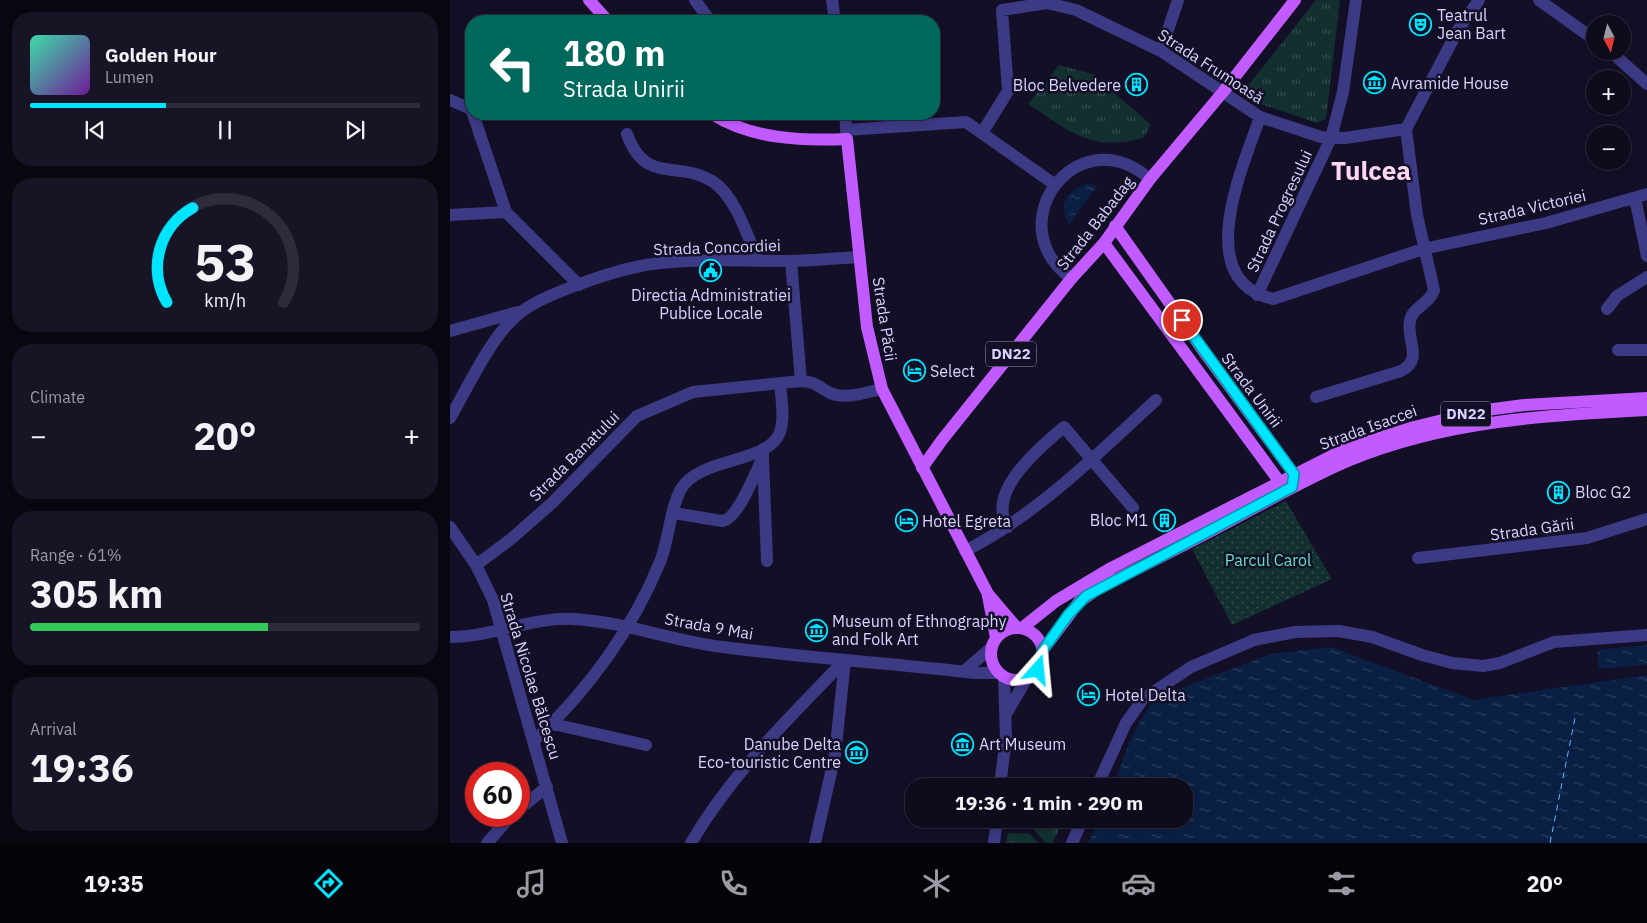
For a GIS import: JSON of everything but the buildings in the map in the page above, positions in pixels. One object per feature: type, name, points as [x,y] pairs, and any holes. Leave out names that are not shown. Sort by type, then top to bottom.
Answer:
[{"type":"main road","points":[[588,0],[602,15]]},
{"type":"main road","name":"Strada Babadag","points":[[922,468],[942,440],[1072,279],[1104,243],[1150,179],[1223,92],[1295,0]]},
{"type":"main road","points":[[724,120],[739,127],[799,140],[847,135]]},
{"type":"main road","name":"Strada Păcii","points":[[847,135],[870,344],[882,390],[988,594],[1019,628]]},
{"type":"main road","name":"Strada Unirii","points":[[1115,226],[1295,481]]},
{"type":"main road","name":"Strada Unirii","points":[[1104,243],[1279,481]]},
{"type":"main road","name":"Strada Isaccei","points":[[1043,650],[1079,602],[1100,587],[1266,501],[1295,481],[1362,443],[1414,427],[1479,411],[1524,405],[1647,398]]},
{"type":"main road","name":"Strada Isaccei","points":[[1019,628],[1081,585],[1279,481],[1295,481],[1351,460],[1456,428],[1527,417],[1647,410]]},
{"type":"main road","name":"Strada Păcii","points":[[988,594],[994,642]]},
{"type":"main road","points":[[1019,628],[1033,634],[1043,650],[1041,664],[1033,674],[1027,678],[1014,680],[1001,675],[993,666],[991,656],[994,642],[1009,629],[1019,628]]},
{"type":"street","points":[[696,0],[706,15]]},
{"type":"street","points":[[832,0],[834,15]]},
{"type":"street","points":[[1162,51],[1178,0]]},
{"type":"street","name":"Strada Progresului","points":[[1356,0],[1343,92],[1331,138],[1257,295],[1273,299],[1423,249]]},
{"type":"street","points":[[1316,397],[1409,367],[1413,360],[1409,324],[1411,316],[1414,311],[1428,302],[1434,290],[1432,276],[1423,249],[1406,129],[1458,30],[1479,0]]},
{"type":"street","points":[[1539,0],[1586,34]]},
{"type":"street","name":"Strada Frumoasă","points":[[982,133],[1008,90],[1002,10],[1060,2],[1162,51],[1260,117],[1291,128],[1331,138],[1364,136],[1406,129]]},
{"type":"street","points":[[1621,60],[1647,82]]},
{"type":"street","points":[[450,100],[465,106]]},
{"type":"street","points":[[1257,295],[1240,281],[1229,244],[1228,226],[1230,206],[1260,117]]},
{"type":"street","points":[[475,120],[506,212],[579,284]]},
{"type":"street","name":"Strada Păcii","points":[[846,120],[847,135]]},
{"type":"street","points":[[847,135],[966,122],[1054,184]]},
{"type":"street","points":[[627,134],[632,147],[644,162],[668,170],[695,174],[712,181],[723,190],[735,209],[758,260]]},
{"type":"street","points":[[1072,279],[1057,266],[1047,251],[1042,234],[1041,216],[1045,200],[1054,184],[1067,172],[1083,164],[1101,160],[1119,162],[1136,168],[1150,179]]},
{"type":"street","points":[[1641,196],[1647,256]]},
{"type":"street","name":"Strada Victoriei","points":[[1423,249],[1546,223],[1641,196]]},
{"type":"street","points":[[450,215],[506,212]]},
{"type":"street","name":"Strada Concordiei","points":[[450,418],[492,346],[511,320],[523,310],[547,297],[579,284],[650,264],[711,260],[791,261],[860,257]]},
{"type":"street","points":[[791,261],[801,381]]},
{"type":"street","points":[[1607,309],[1617,296],[1647,277]]},
{"type":"street","name":"Strada Concordiei","points":[[450,331],[523,310]]},
{"type":"street","points":[[1618,350],[1647,350]]},
{"type":"street","name":"Strada Banatului","points":[[476,565],[511,539],[552,503],[637,416],[693,392],[801,381],[809,381],[831,393],[841,395],[882,390]]},
{"type":"street","points":[[674,513],[722,521],[729,519],[737,509],[763,453],[776,440],[780,430],[782,416],[780,383]]},
{"type":"street","points":[[966,551],[1008,527],[1092,459],[1156,400]]},
{"type":"street","points":[[1008,527],[1002,519],[1001,510],[1002,500],[1009,483],[1050,438],[1064,427],[1133,508]]},
{"type":"street","points":[[534,741],[553,724],[587,685],[628,626],[648,590],[661,559],[681,489],[688,480],[698,473],[763,453]]},
{"type":"street","points":[[763,453],[766,561]]},
{"type":"street","name":"Strada Gării","points":[[1418,558],[1587,538],[1647,519]]},
{"type":"street","name":"Strada Nicolae Bălcescu","points":[[450,527],[476,565],[493,600],[562,843]]},
{"type":"street","name":"Strada 9 Mai","points":[[450,637],[503,631],[534,623],[572,619],[628,626],[720,647],[1001,675]]},
{"type":"street","points":[[1101,778],[1126,723],[1143,699],[1191,668],[1254,640],[1295,632],[1347,632],[1372,637],[1437,659],[1470,666],[1483,666],[1500,663],[1554,642],[1647,635]]},
{"type":"street","points":[[964,671],[994,642]]},
{"type":"street","points":[[691,843],[711,810],[745,768],[793,714],[846,660]]},
{"type":"street","points":[[814,843],[835,755],[846,660]]},
{"type":"street","points":[[1001,675],[1006,714],[1001,778]]},
{"type":"street","points":[[1006,714],[1027,678]]},
{"type":"street","points":[[553,724],[646,745]]},
{"type":"street","points":[[530,800],[547,787]]},
{"type":"street","points":[[486,843],[501,827]]},
{"type":"street","points":[[994,843],[996,828]]},
{"type":"street","points":[[1072,843],[1078,828]]},
{"type":"green space","points":[[1316,0],[1340,0],[1326,119],[1317,123],[1246,99],[1243,92]]},
{"type":"green space","points":[[1059,65],[1093,74],[1151,125],[1143,138],[1124,142],[1094,141],[1056,123],[1028,104]]},
{"type":"green space","name":"Parcul Carol","points":[[1286,501],[1332,579],[1232,625],[1192,549]]},
{"type":"green space","points":[[1060,828],[1052,843],[1046,843],[1033,829]]},
{"type":"green space","points":[[1008,833],[1030,834],[1038,843],[1006,843]]},
{"type":"water","points":[[1089,184],[1097,186],[1069,224],[1064,210],[1067,198],[1075,189]]},
{"type":"water","points":[[1647,645],[1647,665],[1599,669],[1597,650]]},
{"type":"water","points":[[1331,647],[1474,700],[1647,675],[1647,843],[1088,843],[1095,828],[1193,828],[1193,778],[1116,778],[1132,737],[1152,703],[1161,696],[1270,654]]},
{"type":"ferry route","points":[[1550,843],[1575,718]]},
{"type":"place","name":"Teatrul Jean Bart","points":[[1421,24]]},
{"type":"place","name":"Avramide House","points":[[1375,83]]},
{"type":"place","name":"Bloc Belvedere","points":[[1137,85]]},
{"type":"place","name":"Directia Administratiei Publice Locale","points":[[711,271]]},
{"type":"place","name":"Select","points":[[914,371]]},
{"type":"place","name":"Bloc G2","points":[[1559,492]]},
{"type":"place","name":"Bloc M1","points":[[1164,520]]},
{"type":"place","name":"Hotel Egreta","points":[[906,521]]},
{"type":"place","name":"Museum of Ethnography and Folk Art","points":[[816,630]]},
{"type":"place","name":"Hotel Delta","points":[[1089,695]]},
{"type":"place","name":"Art Museum","points":[[963,744]]},
{"type":"place","name":"Danube Delta Eco-touristic Centre","points":[[857,753]]},
{"type":"district","name":"Tulcea","points":[[1371,171]]},
{"type":"route","points":[[1038,670],[1043,657],[1043,650],[1068,615],[1086,596],[1292,487],[1294,474],[1182,320]]}]
